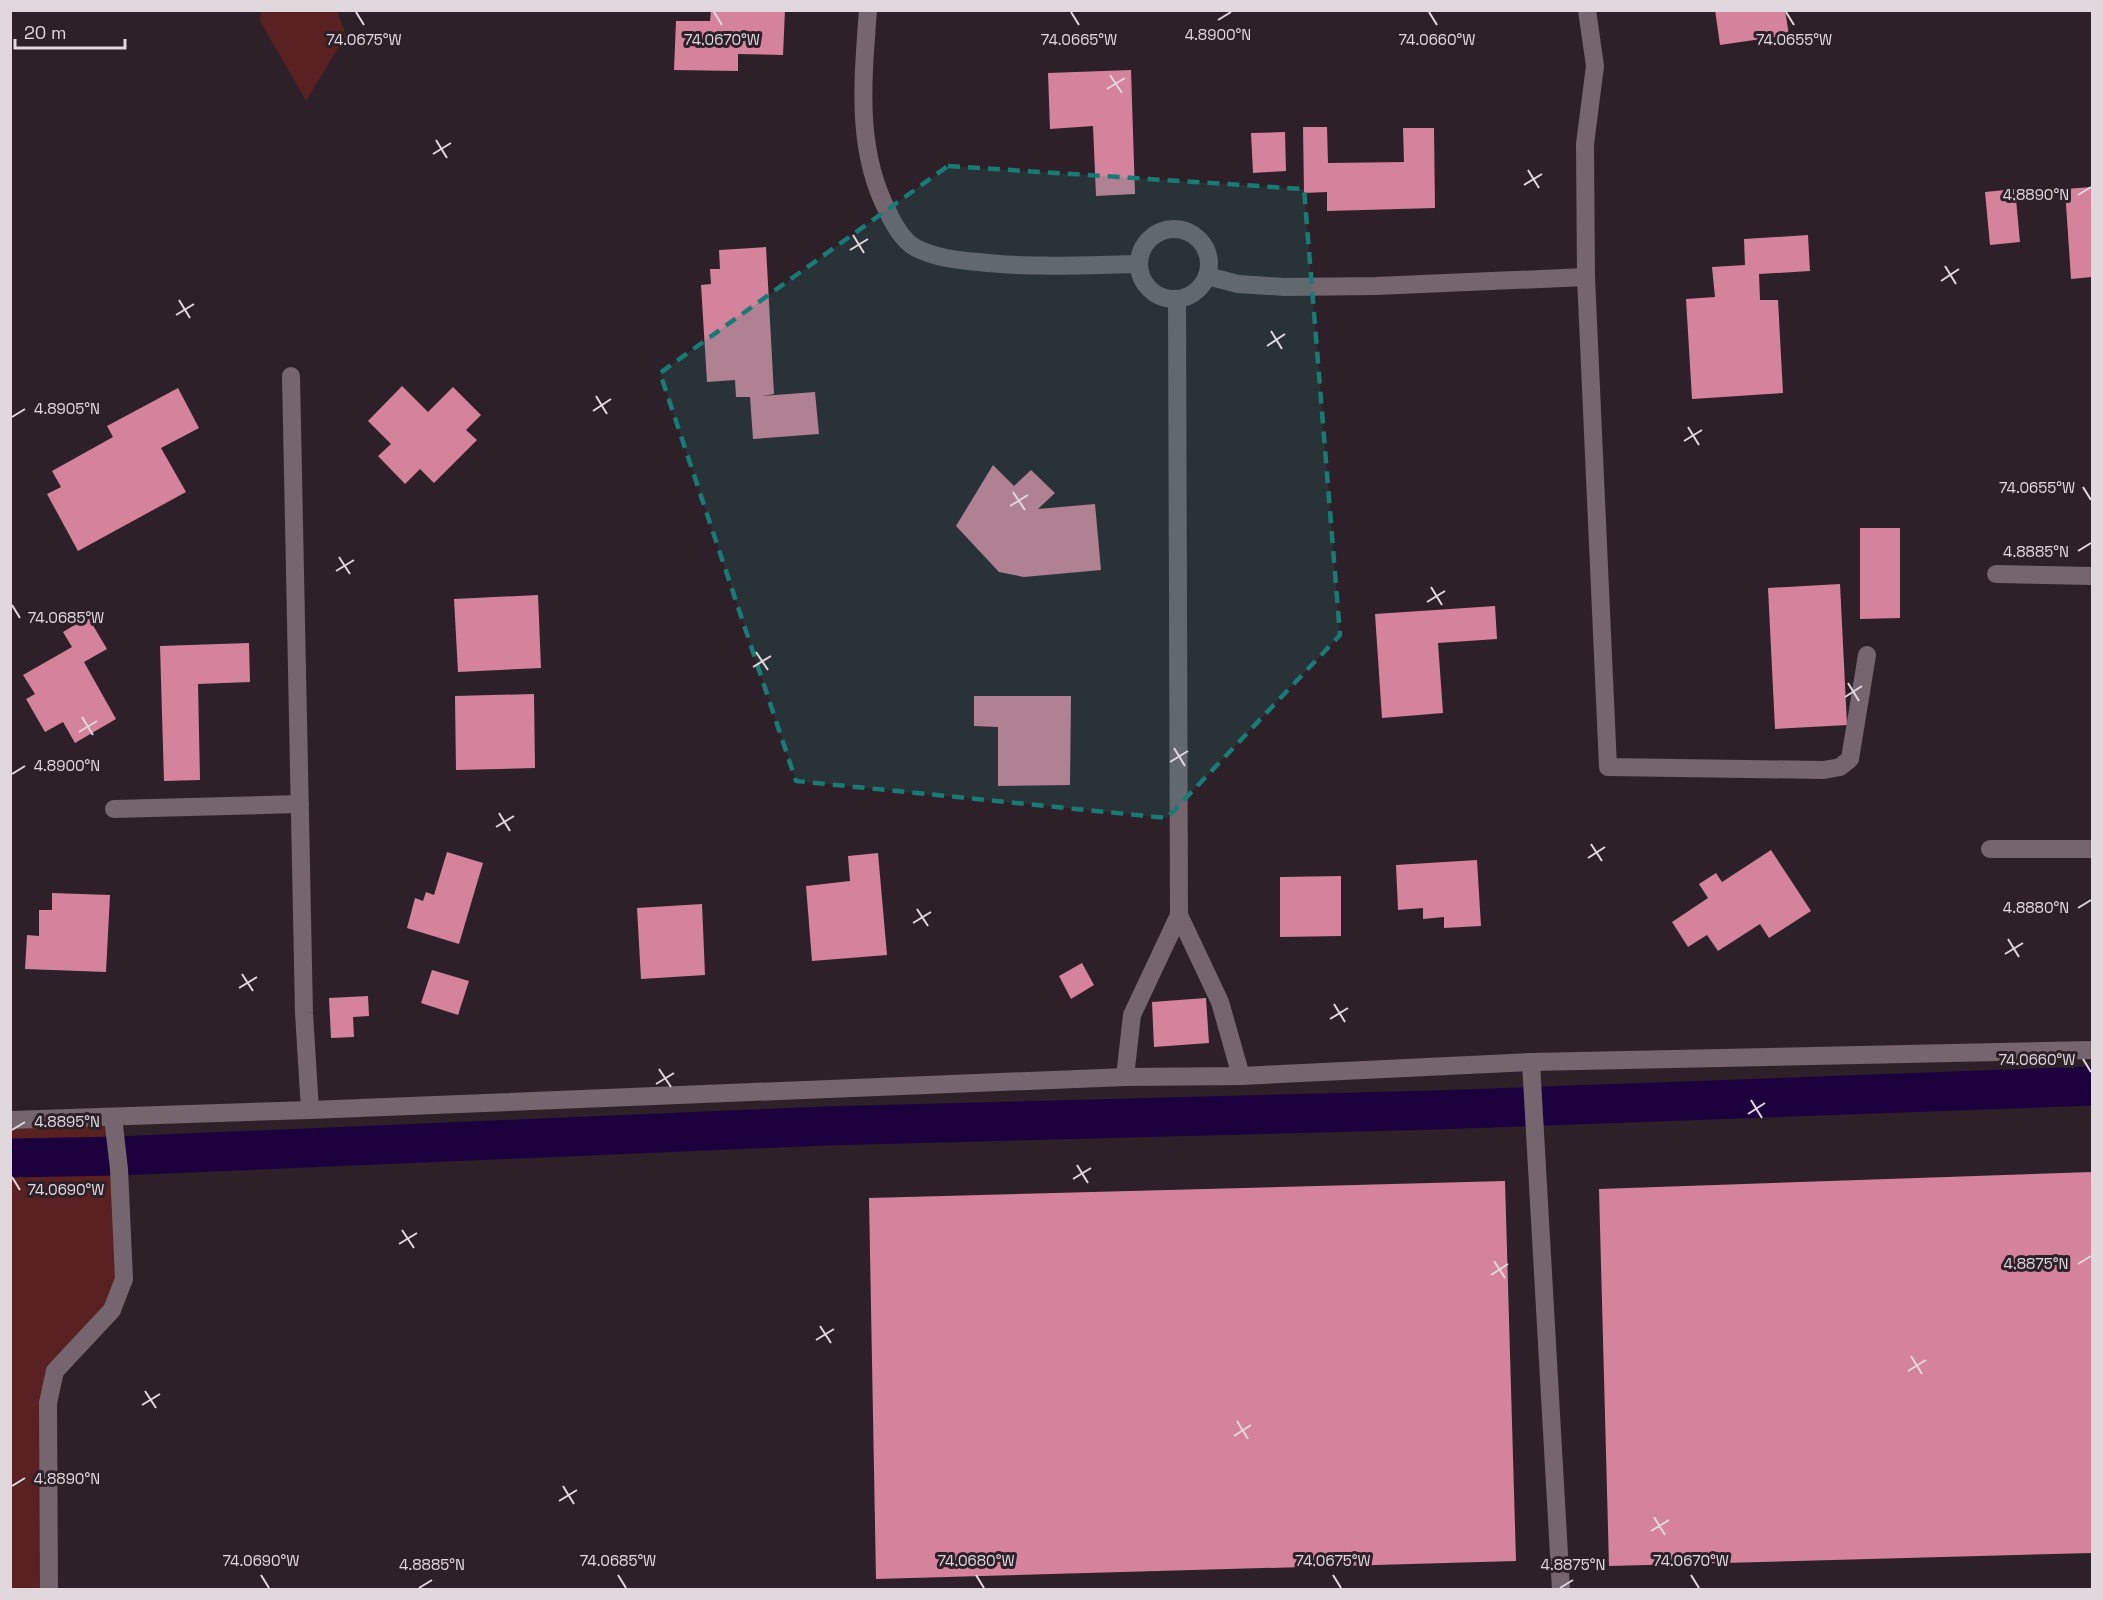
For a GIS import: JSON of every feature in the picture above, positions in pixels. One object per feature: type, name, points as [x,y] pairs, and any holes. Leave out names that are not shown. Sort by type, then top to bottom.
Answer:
[{"type":"street","points":[[868,10],[862,91],[867,153],[879,196],[896,228],[914,247],[942,258],[1005,265],[1138,264]]},
{"type":"street","points":[[1587,10],[1595,66],[1585,144],[1586,277],[1608,767],[1824,770],[1840,767],[1850,759],[1867,655]]},
{"type":"street","points":[[1172,228],[1181,229],[1196,237],[1207,250],[1208,276],[1195,292],[1176,300],[1158,296],[1144,282],[1138,264],[1143,246],[1155,234],[1172,228]]},
{"type":"street","points":[[1208,276],[1238,284],[1285,287],[1376,286],[1586,277]]},
{"type":"street","points":[[1176,300],[1179,915],[1220,1002],[1241,1076]]},
{"type":"street","points":[[291,376],[304,1013],[310,1110]]},
{"type":"street","points":[[1996,574],[2092,576]]},
{"type":"street","points":[[114,809],[300,804]]},
{"type":"street","points":[[1990,849],[2092,849]]},
{"type":"street","points":[[1125,1077],[1132,1015],[1179,915]]},
{"type":"street","points":[[10,1120],[1125,1077],[1241,1076],[1531,1062],[2092,1050]]},
{"type":"street","points":[[1531,1062],[1561,1590]]},
{"type":"street","points":[[49,1590],[48,1403],[55,1371],[111,1310],[124,1279],[119,1168],[113,1117]]},
{"type":"highlighted area","points":[[948,166],[1304,189],[1340,635],[1167,818],[796,781],[660,373]]},
{"type":"shaded area","points":[[261,11],[337,11],[346,35],[306,101],[260,21]]},
{"type":"shaded area","points":[[113,1117],[124,1279],[112,1310],[55,1371],[49,1589],[11,1589],[10,1120]]},
{"type":"building","points":[[711,10],[785,10],[783,55],[738,54],[738,71],[674,70],[676,21],[710,21]]},
{"type":"building","points":[[1715,10],[1785,10],[1789,35],[1720,45]]},
{"type":"building","points":[[1131,70],[1135,194],[1096,196],[1093,126],[1050,129],[1048,73]]},
{"type":"building","points":[[1303,127],[1327,127],[1328,163],[1404,162],[1403,128],[1434,128],[1435,208],[1327,211],[1327,192],[1304,193]]},
{"type":"building","points":[[1285,132],[1286,171],[1253,173],[1251,133]]},
{"type":"building","points":[[2092,187],[2092,277],[2071,279],[2065,189]]},
{"type":"building","points":[[2015,189],[2020,242],[1990,245],[1985,192]]},
{"type":"building","points":[[1808,235],[1810,271],[1759,274],[1760,300],[1778,300],[1783,393],[1692,399],[1686,299],[1715,297],[1712,267],[1745,265],[1744,239]]},
{"type":"building","points":[[766,247],[774,394],[762,396],[815,392],[819,434],[753,439],[750,397],[736,397],[735,380],[707,382],[701,285],[711,284],[710,269],[720,269],[719,250]]},
{"type":"building","points":[[402,386],[428,412],[453,387],[481,415],[466,430],[477,440],[434,483],[420,469],[405,484],[378,456],[391,444],[368,421]]},
{"type":"building","points":[[178,388],[199,428],[161,448],[186,492],[78,551],[47,494],[61,487],[52,471],[113,437],[107,426]]},
{"type":"building","points":[[993,465],[1014,486],[1031,470],[1055,493],[1038,509],[1095,504],[1101,570],[1024,577],[999,572],[956,526]]},
{"type":"building","points":[[1860,528],[1900,528],[1900,618],[1860,619]]},
{"type":"building","points":[[1840,584],[1847,725],[1775,729],[1768,588]]},
{"type":"building","points":[[538,595],[541,668],[458,672],[454,599]]},
{"type":"building","points":[[1495,606],[1497,639],[1438,643],[1443,713],[1382,718],[1375,614]]},
{"type":"building","points":[[88,617],[107,649],[84,662],[116,719],[75,743],[63,722],[45,732],[26,699],[35,694],[23,675],[72,647],[63,632]]},
{"type":"building","points":[[249,643],[250,682],[198,684],[200,780],[164,781],[160,646]]},
{"type":"building","points":[[534,694],[535,768],[456,770],[455,696]]},
{"type":"building","points":[[974,696],[1071,696],[1070,785],[998,786],[998,727],[974,726]]},
{"type":"building","points":[[1771,850],[1811,911],[1769,938],[1760,924],[1718,951],[1707,935],[1688,947],[1672,922],[1708,898],[1699,884],[1716,873],[1722,882]]},
{"type":"building","points":[[447,852],[483,863],[459,944],[407,928],[415,898],[423,901],[426,892],[434,895]]},
{"type":"building","points":[[878,853],[887,955],[812,961],[806,886],[850,881],[848,856]]},
{"type":"building","points":[[1477,860],[1481,926],[1444,928],[1444,917],[1423,919],[1423,908],[1398,910],[1396,865]]},
{"type":"building","points":[[1341,876],[1341,936],[1280,937],[1280,877]]},
{"type":"building","points":[[52,893],[110,895],[106,972],[25,969],[27,935],[39,936],[39,910],[52,910]]},
{"type":"building","points":[[702,904],[705,975],[641,979],[637,908]]},
{"type":"building","points":[[1082,963],[1094,985],[1071,999],[1059,976]]},
{"type":"building","points":[[432,970],[469,981],[458,1015],[421,1003]]},
{"type":"building","points":[[368,996],[369,1016],[353,1017],[354,1037],[331,1038],[329,998]]},
{"type":"building","points":[[1206,998],[1209,1043],[1154,1047],[1152,1002]]},
{"type":"building","points":[[2092,1172],[2092,1553],[1609,1566],[1599,1189]]},
{"type":"building","points":[[1505,1181],[1516,1561],[876,1579],[869,1198]]},
{"type":"waterway","points":[[10,1158],[117,1156],[825,1126],[1436,1110],[2092,1086]]}]
